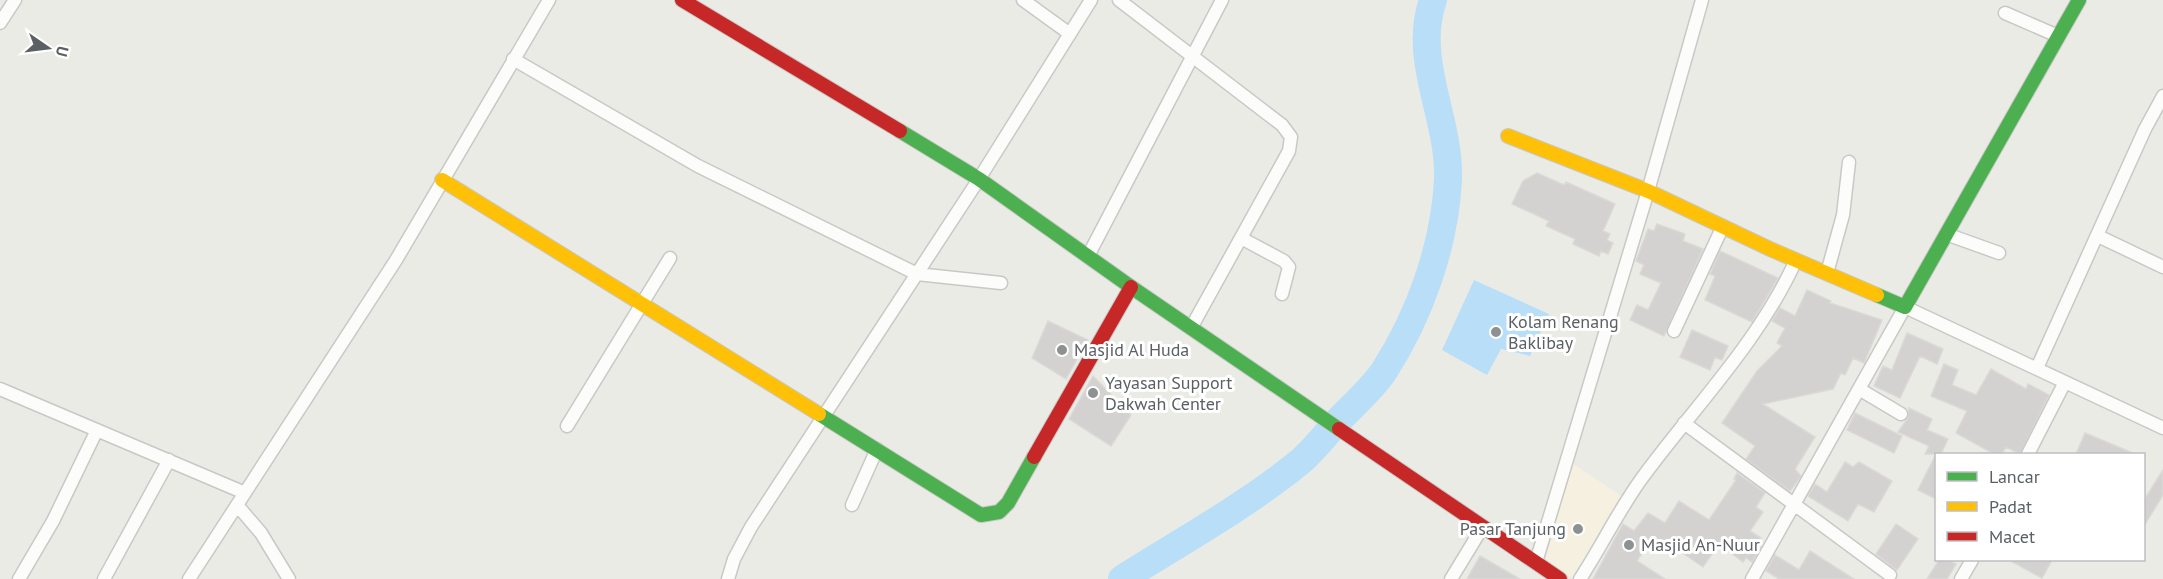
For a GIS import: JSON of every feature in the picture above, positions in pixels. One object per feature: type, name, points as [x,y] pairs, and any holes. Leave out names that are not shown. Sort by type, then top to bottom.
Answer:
[{"type":"street","points":[[0,23],[15,0]]},
{"type":"street","points":[[189,579],[396,260],[549,0]]},
{"type":"street","points":[[682,0],[979,179],[1131,287],[1560,579]]},
{"type":"street","points":[[1023,0],[1070,34]]},
{"type":"street","points":[[728,579],[740,544],[979,179],[1091,0]]},
{"type":"street","points":[[1119,0],[1282,125],[1291,136],[1289,151],[1191,328]]},
{"type":"street","points":[[1088,256],[1222,0]]},
{"type":"street","points":[[1536,562],[1648,191],[1702,0]]},
{"type":"street","points":[[1752,579],[2079,0]]},
{"type":"street","points":[[2006,13],[2058,36]]},
{"type":"street","points":[[513,59],[698,166],[917,274],[1000,283]]},
{"type":"street","points":[[2037,368],[2163,96]]},
{"type":"street","points":[[1508,136],[1648,191],[1796,260],[1905,307],[2163,428]]},
{"type":"street","points":[[1827,273],[1843,215],[1849,162]]},
{"type":"street","points":[[442,180],[877,449],[969,510],[981,515],[999,512],[1008,503],[1131,287]]},
{"type":"street","points":[[1674,331],[1723,226]]},
{"type":"street","points":[[1946,234],[2000,253]]},
{"type":"street","points":[[2098,236],[2163,267]]},
{"type":"street","points":[[1240,238],[1284,261],[1289,267],[1282,294]]},
{"type":"street","points":[[567,426],[670,258]]},
{"type":"street","points":[[1580,579],[1623,505],[1762,323],[1796,260]]},
{"type":"street","points":[[2029,453],[2065,382]]},
{"type":"street","points":[[0,389],[245,493]]},
{"type":"street","points":[[1859,389],[1901,414]]},
{"type":"street","points":[[1684,423],[1891,578]]},
{"type":"street","points":[[19,579],[52,520],[97,430]]},
{"type":"street","points":[[852,506],[877,449]]},
{"type":"street","points":[[104,579],[169,460]]},
{"type":"street","points":[[237,505],[261,533],[289,579]]},
{"type":"street","points":[[1451,579],[1482,528]]},
{"type":"street","points":[[1961,579],[1971,561]]},
{"type":"shaded area","name":"Pasar Tanjung","points":[[1572,463],[1624,498],[1573,579],[1545,560],[1562,489]]},
{"type":"water","name":"Kolam Renang Baklibay","points":[[1474,280],[1549,314],[1530,356],[1501,349],[1487,375],[1442,350]]},
{"type":"building","points":[[1537,173],[1564,185],[1566,182],[1615,204],[1603,231],[1610,234],[1607,240],[1613,243],[1608,254],[1601,251],[1599,256],[1573,244],[1575,239],[1546,226],[1549,221],[1512,204],[1523,181]]},
{"type":"building","points":[[1657,224],[1685,234],[1683,241],[1703,249],[1664,336],[1630,320],[1637,305],[1648,310],[1661,283],[1640,274],[1644,265],[1636,261],[1648,229],[1654,231]]},
{"type":"building","points":[[1720,251],[1778,278],[1752,322],[1705,300],[1715,276],[1710,274]]},
{"type":"building","points":[[1807,290],[1831,301],[1830,303],[1882,320],[1864,363],[1853,358],[1845,375],[1841,373],[1833,389],[1763,404],[1815,437],[1795,469],[1801,476],[1790,491],[1746,459],[1755,446],[1722,423],[1757,371],[1782,346],[1777,343],[1785,328],[1772,321],[1780,308],[1795,316]]},
{"type":"building","name":"Masjid Al Huda","points":[[1048,321],[1088,340],[1066,379],[1032,358]]},
{"type":"building","points":[[1692,330],[1728,346],[1722,360],[1715,357],[1710,370],[1680,357]]},
{"type":"building","points":[[1907,333],[1943,349],[1937,364],[1920,356],[1900,398],[1874,386],[1883,366],[1892,370]]},
{"type":"building","points":[[1944,364],[1958,370],[1952,385],[1976,395],[1991,369],[2026,389],[2028,384],[2049,395],[2020,453],[2006,447],[2003,453],[1992,453],[1956,433],[1967,411],[1931,396]]},
{"type":"building","name":"Yayasan Support Dakwah Center","points":[[1093,376],[1131,415],[1111,446],[1069,419]]},
{"type":"building","points":[[1909,408],[1932,419],[1927,430],[1948,439],[1941,453],[1925,454],[1929,446],[1898,432],[1908,418]]},
{"type":"building","points":[[1855,413],[1902,436],[1894,453],[1847,430]]},
{"type":"building","points":[[2085,433],[2133,453],[2076,453]]},
{"type":"building","points":[[1935,456],[1935,498],[1918,490]]},
{"type":"building","points":[[1845,462],[1853,467],[1859,462],[1892,481],[1874,512],[1858,504],[1848,521],[1808,496],[1815,484],[1827,492]]},
{"type":"building","points":[[2163,470],[2163,495],[2145,524],[2145,498]]},
{"type":"building","points":[[1737,473],[1765,493],[1756,507],[1763,512],[1750,531],[1761,538],[1757,543],[1761,546],[1752,562],[1746,558],[1743,562],[1719,544],[1703,567],[1671,545],[1668,548],[1652,537],[1637,561],[1665,579],[1593,579],[1623,524],[1634,531],[1648,513],[1665,523],[1679,501],[1709,520],[1736,480],[1734,479]]},
{"type":"building","points":[[1896,524],[1918,539],[1897,570],[1876,554]]},
{"type":"building","points":[[1810,551],[1854,579],[1779,579],[1766,571],[1775,555],[1799,570]]},
{"type":"building","points":[[1480,556],[1520,579],[1467,579]]},
{"type":"building","points":[[1938,561],[1950,561],[1956,564],[1947,579],[1927,579]]},
{"type":"building","points":[[2011,561],[2051,561],[2042,578]]},
{"type":"waterway","points":[[1122,579],[1236,508],[1301,461],[1374,384],[1409,327],[1436,254],[1442,229],[1448,179],[1444,134],[1433,89],[1427,45],[1428,22],[1433,0]]},
{"type":"traffic: fast","points":[[1877,295],[1905,307],[2079,0]]},
{"type":"traffic: fast","points":[[900,131],[979,179],[1131,287],[1339,429]]},
{"type":"traffic: fast","points":[[819,414],[981,515],[999,512],[1008,503],[1034,457]]},
{"type":"traffic: slow","points":[[1508,136],[1648,191],[1770,249],[1877,295]]},
{"type":"traffic: slow","points":[[442,180],[819,414]]},
{"type":"traffic: jam","points":[[682,0],[900,131]]},
{"type":"traffic: jam","points":[[1034,457],[1131,287]]},
{"type":"traffic: jam","points":[[1339,429],[1560,579]]},
{"type":"place","name":"Kolam Renang Baklibay","points":[[1496,332]]},
{"type":"place","name":"Masjid Al Huda","points":[[1062,350]]},
{"type":"place","name":"Yayasan Support Dakwah Center","points":[[1093,393]]},
{"type":"place","name":"Pasar Tanjung","points":[[1578,529]]},
{"type":"place","name":"Masjid An-Nuur","points":[[1629,545]]}]
